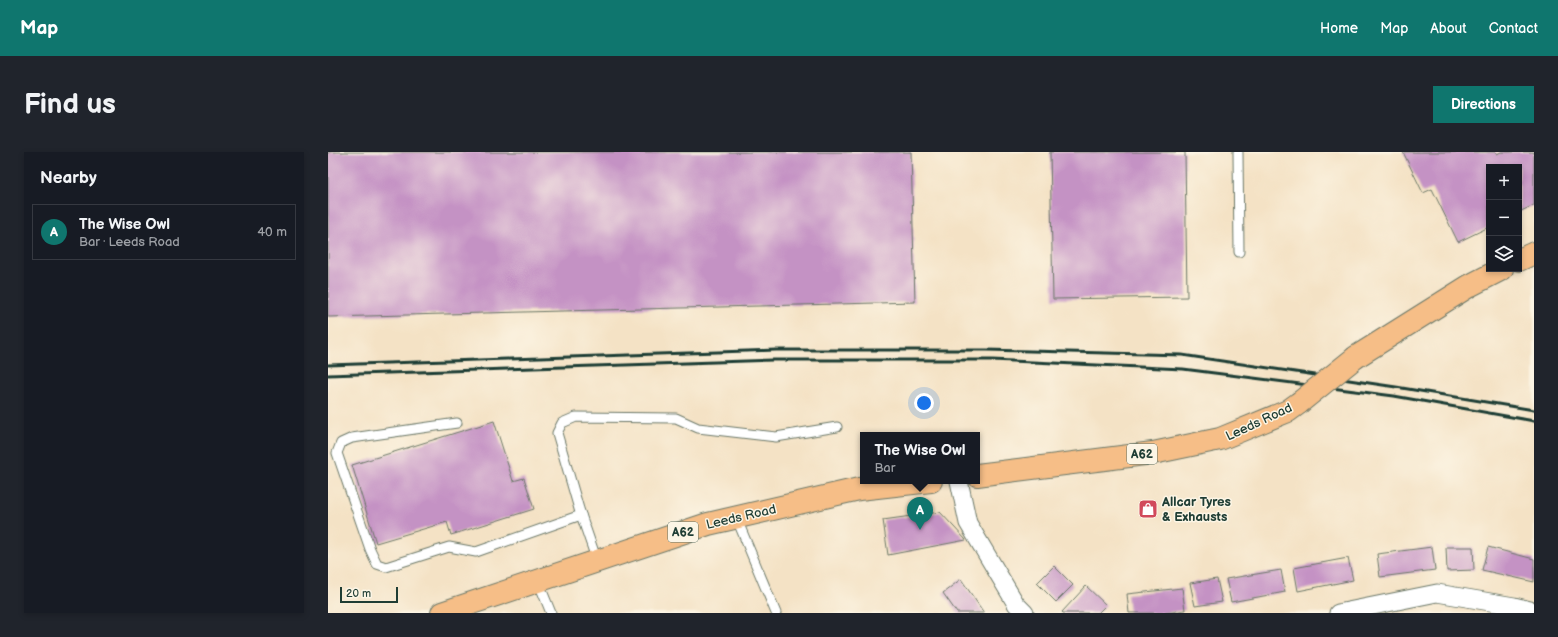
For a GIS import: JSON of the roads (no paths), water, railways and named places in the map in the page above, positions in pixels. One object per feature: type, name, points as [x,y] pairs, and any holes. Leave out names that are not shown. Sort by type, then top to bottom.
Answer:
[{"type":"main road","points":[[1522,259],[1534,253]]},
{"type":"main road","name":"Leeds Road","points":[[980,475],[1153,453],[1220,439],[1288,411],[1356,357],[1469,286],[1496,272]]},
{"type":"main road","name":"Leeds Road","points":[[442,613],[708,524],[859,489],[904,484]]},
{"type":"street","points":[[960,484],[968,523],[1016,604],[1025,613]]},
{"type":"street","points":[[1338,613],[1437,593],[1514,606],[1534,611]]},
{"type":"lane","points":[[1238,152],[1238,252]]},
{"type":"lane","points":[[597,561],[581,515],[556,433],[562,423],[576,417],[676,418],[698,428],[776,437],[837,426]]},
{"type":"lane","points":[[457,422],[352,438],[341,443],[337,454],[370,549],[377,564],[386,567],[449,547],[476,552],[581,515]]},
{"type":"lane","points":[[736,517],[776,613]]},
{"type":"lane","points":[[538,581],[551,613]]},
{"type":"railway","points":[[328,365],[776,350],[987,350],[1182,355],[1396,387],[1534,410]]},
{"type":"railway","points":[[328,375],[773,360],[992,360],[1183,369],[1394,396],[1534,421]]},
{"type":"place","name":"Allcar Tyres & Exhausts","points":[[1148,509]]},
{"type":"place","name":"The Wise Owl","points":[[920,530]]}]
